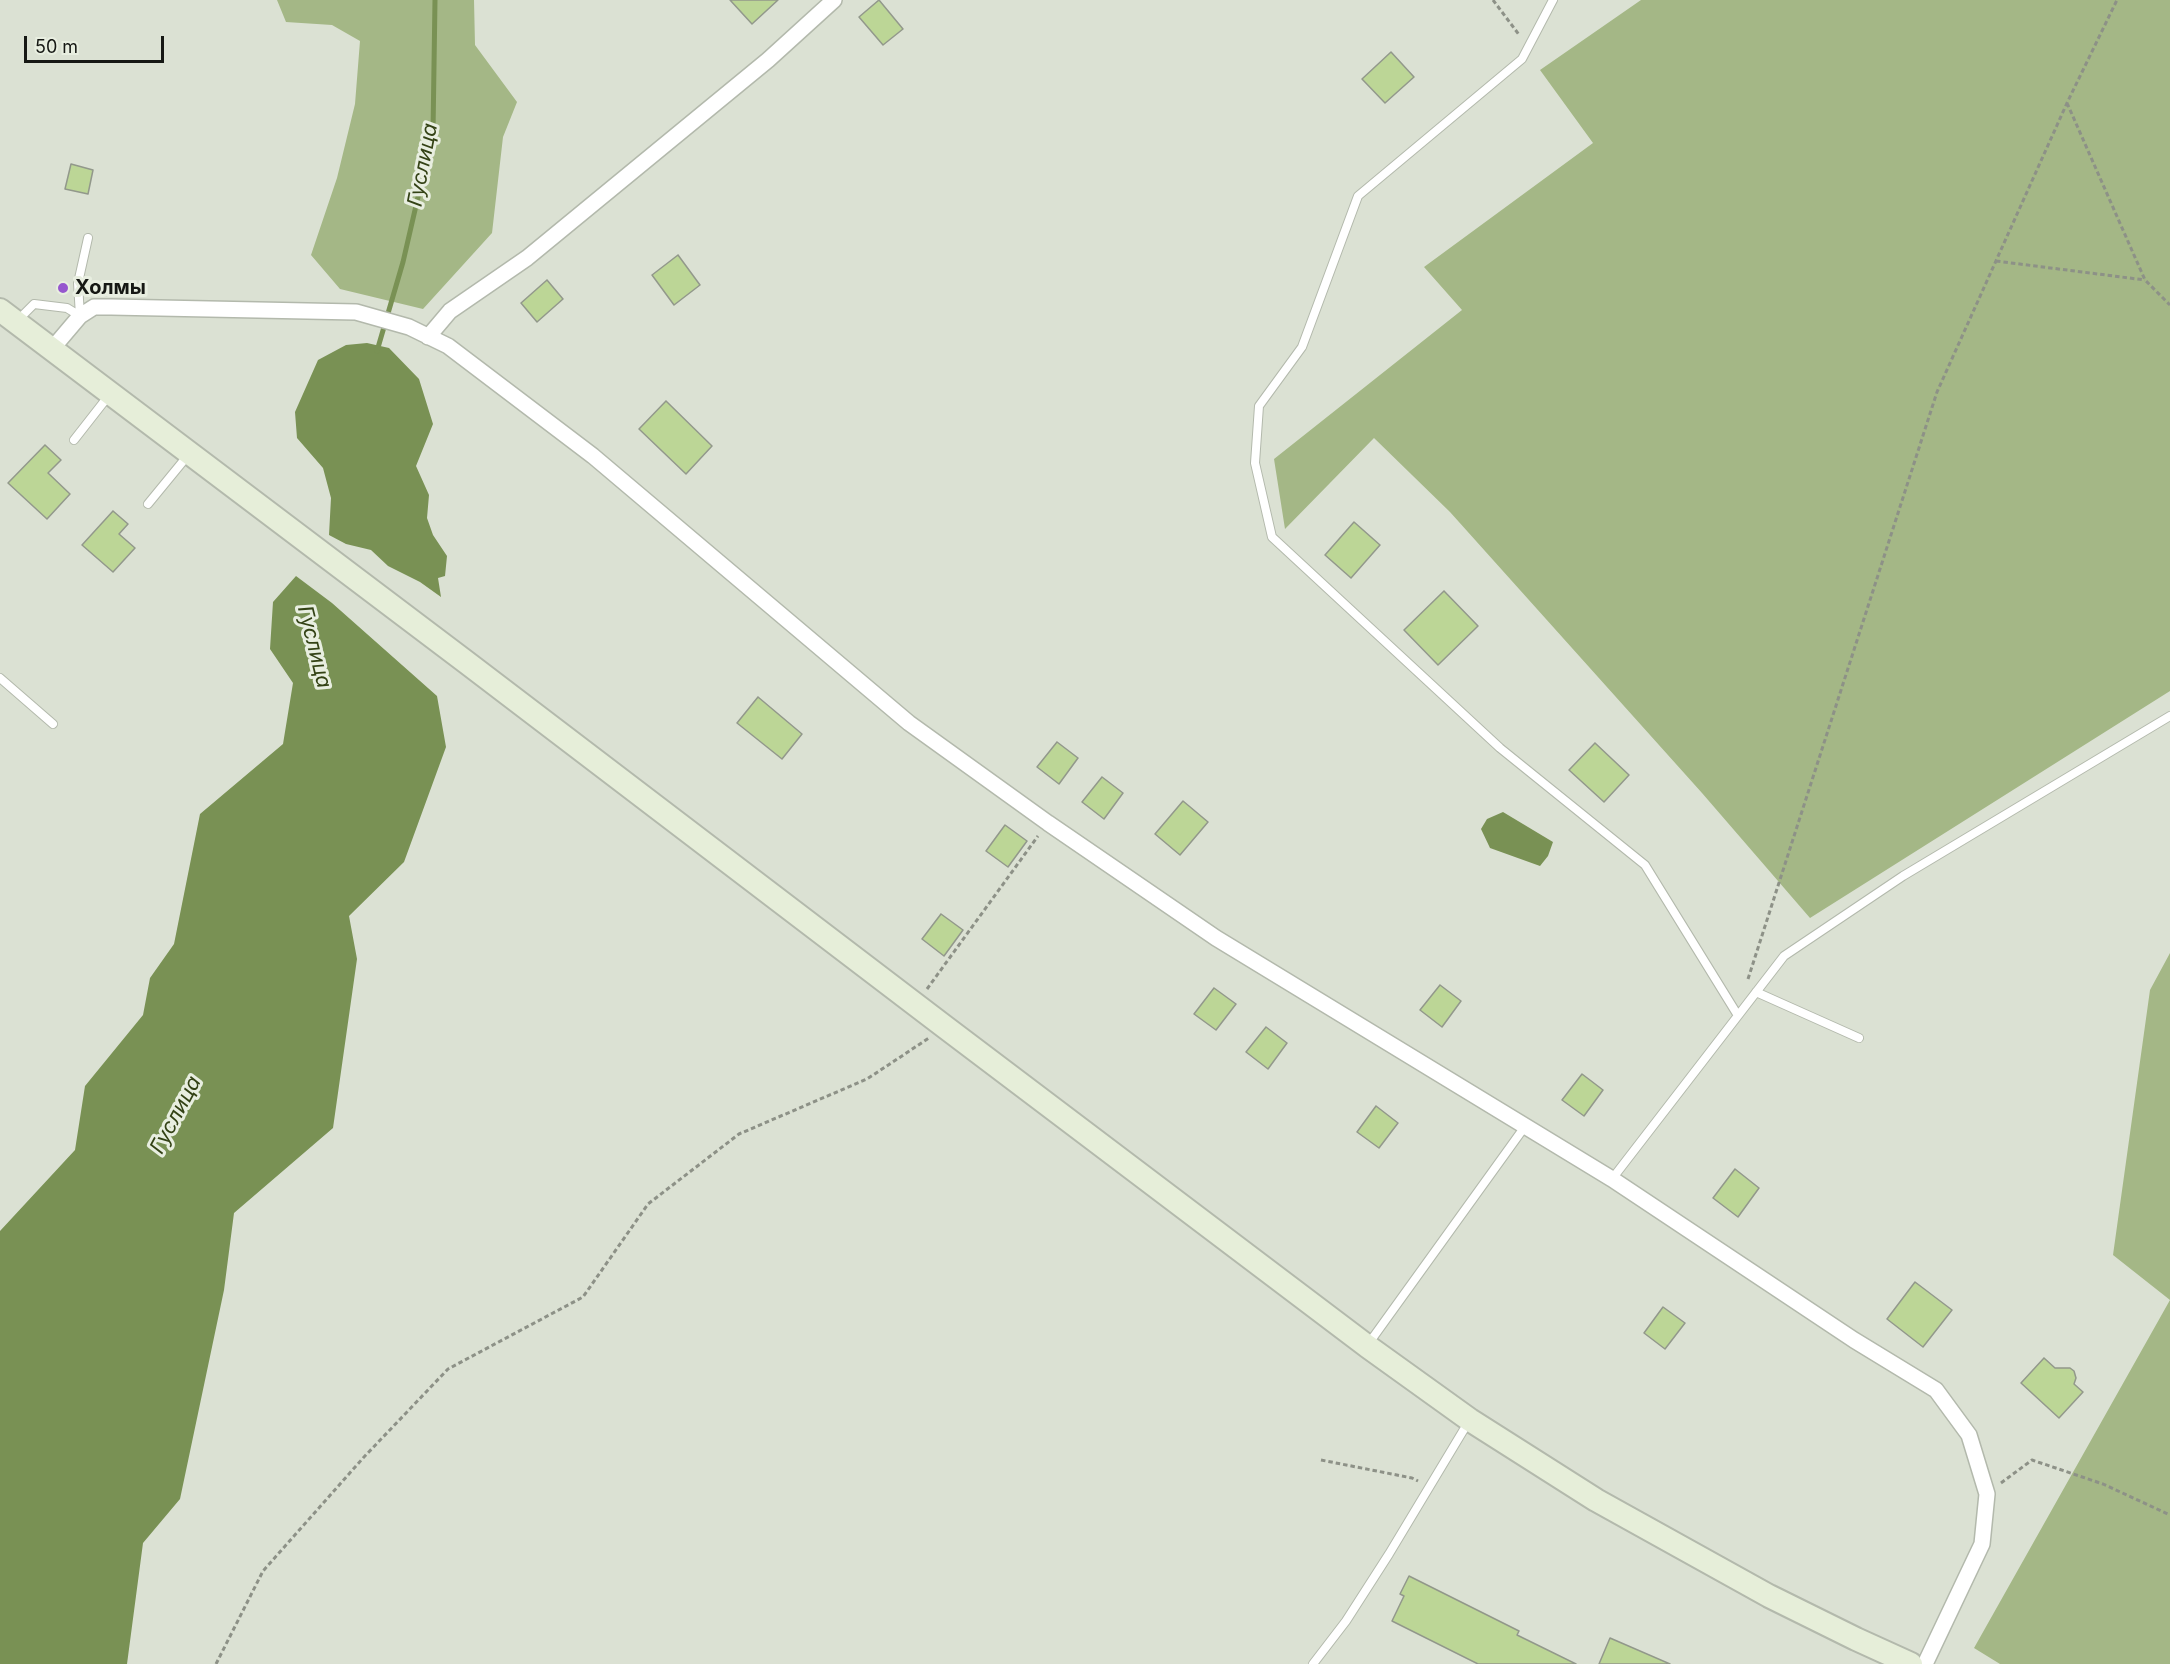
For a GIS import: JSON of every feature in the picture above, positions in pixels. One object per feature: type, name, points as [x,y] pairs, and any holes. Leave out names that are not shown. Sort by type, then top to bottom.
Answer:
[{"type":"main road","points":[[8,315],[1367,1346],[1470,1420],[1596,1500],[1769,1596],[1856,1640],[1911,1664]]},
{"type":"street","points":[[428,337],[450,311],[527,258],[768,60],[834,0]]},
{"type":"street","points":[[52,349],[80,316],[94,307],[356,312],[409,327],[448,346],[592,456],[909,723],[1048,823],[1216,938],[1526,1125],[1612,1179],[1854,1340],[1936,1390],[1970,1435],[1987,1494],[1982,1544],[1925,1664]]},
{"type":"lane","points":[[1553,0],[1522,59],[1358,196],[1302,347],[1259,406],[1255,463],[1272,537],[1500,748],[1645,865],[1737,1014]]},
{"type":"lane","points":[[80,316],[78,283],[88,238]]},
{"type":"lane","points":[[8,315],[34,304],[67,308],[80,316]]},
{"type":"lane","points":[[74,440],[110,393]]},
{"type":"lane","points":[[148,504],[190,453]]},
{"type":"lane","points":[[0,678],[53,724]]},
{"type":"lane","points":[[1612,1179],[1784,956],[1903,876],[2170,716]]},
{"type":"lane","points":[[1756,992],[1859,1038]]},
{"type":"lane","points":[[1367,1346],[1526,1125]]},
{"type":"lane","points":[[1313,1664],[1346,1621],[1470,1420]]},
{"type":"path","points":[[1493,0],[1529,47]]},
{"type":"path","points":[[1748,981],[1937,392],[2116,0]]},
{"type":"path","points":[[2067,103],[2145,280],[2170,305]]},
{"type":"path","points":[[1996,261],[2145,280]]},
{"type":"path","points":[[916,1005],[1048,823]]},
{"type":"path","points":[[216,1664],[263,1571],[364,1457],[448,1369],[583,1297],[648,1204],[739,1134],[867,1079],[945,1027]]},
{"type":"path","points":[[1321,1460],[1412,1478],[1430,1488]]},
{"type":"path","points":[[1987,1494],[2032,1460],[2103,1484],[2170,1515]]},
{"type":"shaded area","points":[[277,0],[474,0],[475,45],[517,102],[503,137],[492,233],[423,309],[340,289],[311,255],[337,178],[355,104],[360,41],[332,25],[286,22]]},
{"type":"shaded area","points":[[1641,0],[2170,0],[2170,691],[1810,918],[1702,793],[1450,512],[1374,438],[1285,529],[1274,459],[1462,310],[1424,267],[1593,143],[1540,70]]},
{"type":"shaded area","points":[[2170,953],[2170,1300],[2113,1255],[2150,990]]},
{"type":"shaded area","points":[[2170,1300],[2170,1664],[2000,1664],[1974,1648]]},
{"type":"water","points":[[367,343],[389,348],[419,379],[433,424],[416,466],[429,495],[427,518],[433,535],[447,556],[445,576],[438,578],[441,597],[420,582],[388,566],[371,550],[346,544],[329,535],[331,498],[323,468],[297,438],[295,412],[318,360],[346,345]]},
{"type":"water","points":[[296,576],[332,603],[437,696],[446,747],[404,862],[349,916],[357,959],[333,1128],[234,1213],[224,1290],[180,1499],[143,1543],[127,1664],[0,1664],[0,1231],[75,1150],[85,1086],[143,1015],[150,978],[174,944],[200,814],[283,744],[293,683],[270,649],[273,602]]},
{"type":"water","points":[[1503,812],[1553,842],[1548,856],[1540,866],[1490,848],[1481,829],[1487,819]]},
{"type":"building","points":[[730,0],[778,0],[752,24]]},
{"type":"building","points":[[879,0],[903,29],[883,45],[859,17]]},
{"type":"building","points":[[1391,52],[1414,77],[1385,103],[1362,79]]},
{"type":"building","points":[[71,164],[93,170],[88,194],[65,189]]},
{"type":"building","points":[[678,255],[700,285],[674,305],[652,275]]},
{"type":"building","points":[[547,280],[563,299],[537,322],[521,303]]},
{"type":"building","points":[[666,401],[712,446],[686,474],[639,429]]},
{"type":"building","points":[[45,445],[61,460],[48,473],[70,494],[47,519],[8,483]]},
{"type":"building","points":[[113,511],[128,524],[119,534],[135,548],[113,572],[82,545]]},
{"type":"building","points":[[1354,522],[1380,545],[1351,578],[1325,555]]},
{"type":"building","points":[[1444,591],[1478,626],[1438,665],[1404,630]]},
{"type":"building","points":[[758,697],[802,734],[782,759],[737,723]]},
{"type":"building","points":[[1057,742],[1078,758],[1059,784],[1037,767]]},
{"type":"building","points":[[1595,743],[1629,775],[1604,802],[1569,770]]},
{"type":"building","points":[[1102,777],[1123,793],[1104,819],[1082,802]]},
{"type":"building","points":[[1183,801],[1208,822],[1180,855],[1155,834]]},
{"type":"building","points":[[1005,825],[1027,841],[1008,867],[986,851]]},
{"type":"building","points":[[941,914],[963,930],[944,956],[922,939]]},
{"type":"building","points":[[1440,985],[1461,1001],[1442,1027],[1420,1010]]},
{"type":"building","points":[[1214,988],[1236,1004],[1216,1030],[1194,1014]]},
{"type":"building","points":[[1266,1027],[1287,1043],[1268,1069],[1246,1052]]},
{"type":"building","points":[[1582,1074],[1603,1090],[1584,1116],[1562,1100]]},
{"type":"building","points":[[1376,1106],[1398,1123],[1379,1148],[1357,1132]]},
{"type":"building","points":[[1735,1169],[1759,1188],[1738,1217],[1713,1198]]},
{"type":"building","points":[[1915,1282],[1952,1310],[1923,1347],[1887,1319]]},
{"type":"building","points":[[1663,1307],[1685,1323],[1665,1349],[1644,1333]]},
{"type":"building","points":[[2044,1358],[2055,1368],[2070,1368],[2074,1371],[2076,1378],[2074,1384],[2083,1392],[2059,1418],[2021,1383]]},
{"type":"building","points":[[1409,1576],[1519,1631],[1517,1635],[1576,1664],[1478,1664],[1392,1621],[1404,1596],[1400,1594]]},
{"type":"building","points":[[1610,1638],[1670,1664],[1599,1664]]},
{"type":"waterway","name":"Гуслица","points":[[377,351],[403,262],[433,132],[435,0]]},
{"type":"place","name":"Холмы","points":[[63,288]]}]
